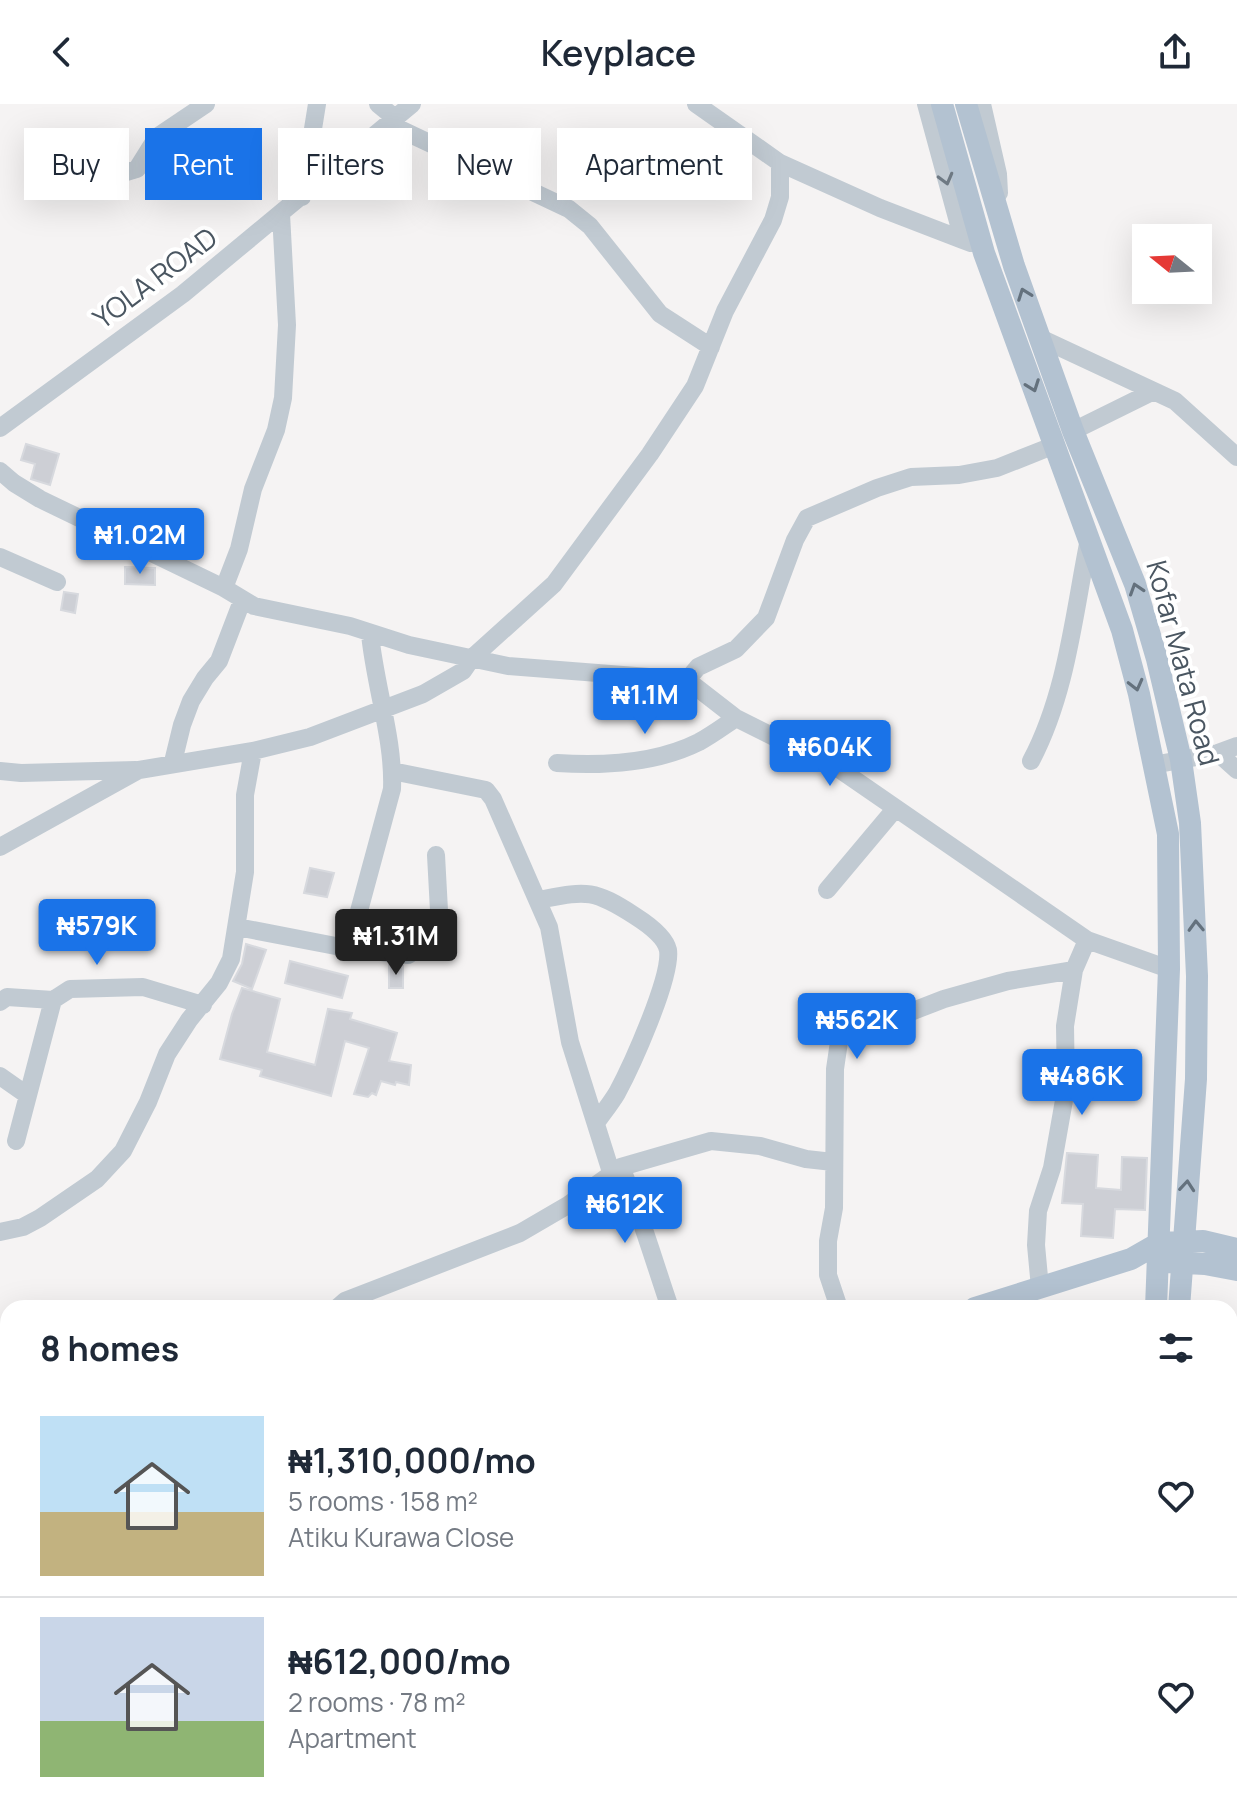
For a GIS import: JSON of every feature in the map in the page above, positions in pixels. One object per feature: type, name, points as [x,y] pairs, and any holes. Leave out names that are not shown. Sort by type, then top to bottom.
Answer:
[{"type":"main road","name":"Kofar Mata Road","points":[[942,104],[963,180],[972,244],[1055,445],[1122,630],[1168,834],[1166,1256]]},
{"type":"main road","name":"Kofar Mata Road","points":[[966,104],[1040,338],[1073,431],[1135,584],[1181,760],[1190,823],[1197,976],[1196,1079],[1183,1241],[1166,1256]]},
{"type":"main road","points":[[1183,1241],[1203,1241],[1237,1249]]},
{"type":"main road","points":[[1158,1300],[1166,1256]]},
{"type":"main road","points":[[1166,1256],[1177,1300]]},
{"type":"main road","points":[[1001,1300],[1131,1259],[1166,1256],[1237,1270]]},
{"type":"street","points":[[129,171],[144,162],[157,137],[206,104]]},
{"type":"street","points":[[313,128],[317,104]]},
{"type":"street","points":[[378,104],[392,121],[569,209],[590,226],[660,314],[711,347]]},
{"type":"street","name":"YOLA ROAD","points":[[384,128],[412,104]]},
{"type":"street","points":[[696,104],[780,163],[880,208],[972,244]]},
{"type":"street","points":[[926,104],[972,244]]},
{"type":"street","points":[[982,104],[998,174],[999,216]]},
{"type":"street","points":[[0,771],[139,770],[253,751],[310,737],[423,694],[463,671],[472,658],[554,584],[695,386],[725,311],[773,220],[780,197],[780,163]]},
{"type":"street","name":"YOLA ROAD","points":[[0,428],[183,294],[298,200]]},
{"type":"street","points":[[224,588],[239,549],[253,489],[276,430],[283,398],[287,325],[281,214]]},
{"type":"street","points":[[1040,338],[1175,401],[1237,457]]},
{"type":"street","points":[[1073,431],[1154,391]]},
{"type":"street","points":[[687,680],[698,667],[736,649],[766,618],[795,540],[807,518],[911,477],[959,475],[997,468],[1055,445]]},
{"type":"street","points":[[0,471],[40,499],[224,588],[254,606],[350,626],[409,645],[508,666],[687,680],[736,718],[842,771],[1087,940],[1169,969]]},
{"type":"street","points":[[1031,761],[1045,736],[1058,700],[1089,539]]},
{"type":"street","points":[[0,557],[57,582]]},
{"type":"street","points":[[173,762],[191,701],[219,661],[242,601]]},
{"type":"street","points":[[349,948],[392,789],[389,741],[381,710],[370,634]]},
{"type":"street","points":[[557,763],[623,762],[666,753],[698,743],[736,718]]},
{"type":"street","points":[[1153,765],[1218,753],[1237,746]]},
{"type":"street","points":[[0,1232],[23,1227],[40,1218],[97,1179],[123,1151],[148,1102],[167,1054],[219,983],[231,959],[237,927],[245,872],[245,795],[253,751]]},
{"type":"street","points":[[1218,753],[1237,770]]},
{"type":"street","points":[[0,847],[139,770]]},
{"type":"street","points":[[392,771],[490,793],[549,927],[570,1042],[596,1123],[616,1170],[637,1207],[646,1243],[667,1300]]},
{"type":"street","points":[[827,890],[895,809]]},
{"type":"street","points":[[237,927],[349,948],[408,955],[433,940],[440,929],[436,855]]},
{"type":"street","points":[[538,900],[581,892],[607,897],[650,926],[667,946],[668,962],[661,991],[616,1094],[596,1123]]},
{"type":"street","points":[[1040,1288],[1036,1245],[1038,1211],[1052,1168],[1066,1089],[1065,1026],[1074,970],[1087,940]]},
{"type":"street","points":[[836,1300],[828,1275],[828,1241],[834,1208],[835,1069],[840,1035],[844,1029],[857,1024],[890,1020],[944,999],[1008,981],[1074,970]]},
{"type":"street","points":[[0,1002],[7,997],[53,1000],[70,989],[143,987],[203,1005]]},
{"type":"street","points":[[16,1141],[53,1000]]},
{"type":"street","points":[[0,1076],[27,1095]]},
{"type":"street","points":[[348,1300],[520,1233],[568,1205],[616,1170],[711,1141],[760,1146],[806,1159],[833,1162]]},
{"type":"building","points":[[26,444],[59,454],[50,485],[31,479],[35,464],[21,460]]},
{"type":"building","points":[[125,567],[155,568],[155,585],[125,584]]},
{"type":"building","points":[[64,592],[78,594],[75,613],[61,610]]},
{"type":"building","points":[[310,868],[334,873],[327,897],[304,893]]},
{"type":"building","points":[[368,925],[402,927],[401,942],[364,938]]},
{"type":"building","points":[[246,944],[266,950],[252,989],[233,981],[242,964]]},
{"type":"building","points":[[290,961],[348,976],[342,998],[285,983]]},
{"type":"building","points":[[389,965],[403,966],[403,988],[389,988]]},
{"type":"building","points":[[242,988],[280,999],[267,1052],[315,1065],[328,1009],[352,1013],[350,1019],[397,1033],[389,1061],[411,1065],[409,1085],[381,1081],[376,1095],[354,1094],[369,1048],[345,1041],[331,1096],[260,1076],[262,1070],[220,1059]]},
{"type":"building","points":[[1067,1153],[1098,1155],[1096,1188],[1121,1190],[1122,1157],[1147,1158],[1145,1210],[1115,1209],[1113,1238],[1081,1236],[1083,1204],[1062,1203]]}]
